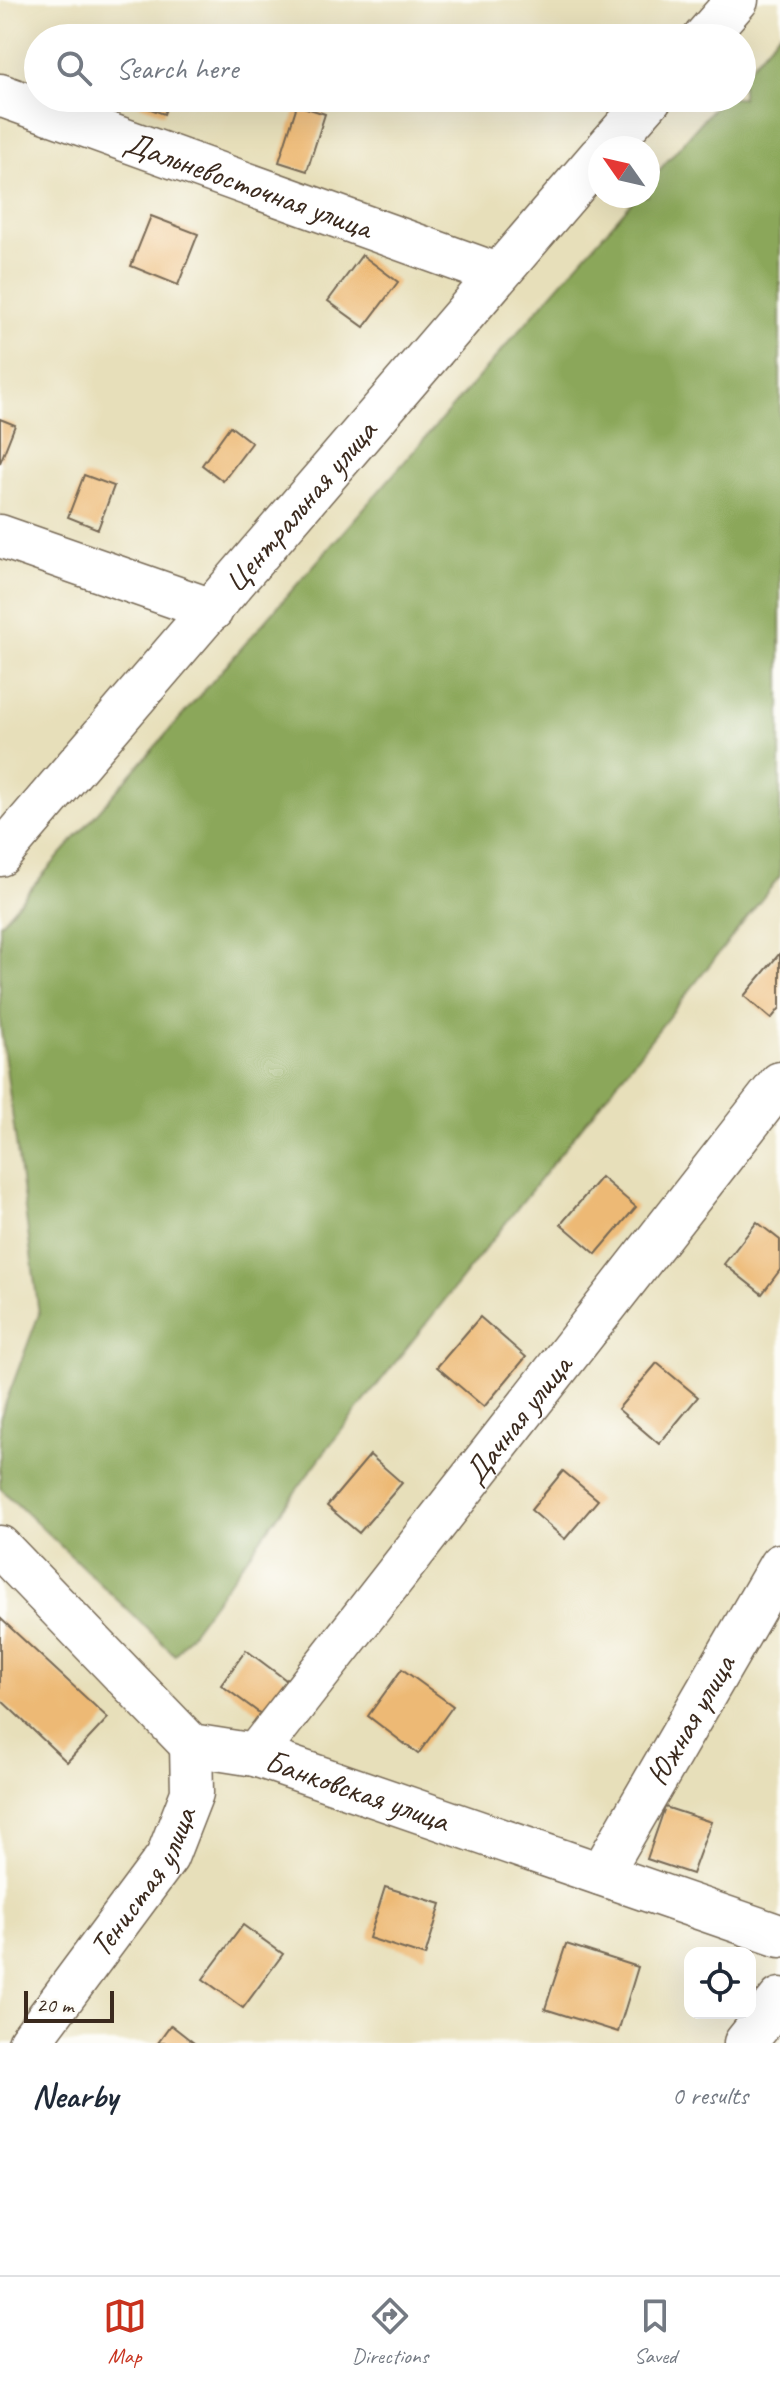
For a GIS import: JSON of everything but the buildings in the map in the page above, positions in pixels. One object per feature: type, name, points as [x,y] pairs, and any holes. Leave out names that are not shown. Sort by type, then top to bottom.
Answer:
[{"type":"street","points":[[716,24],[737,0]]},
{"type":"street","name":"Дальневосточная улица","points":[[0,95],[24,104]]},
{"type":"street","name":"Дальневосточная улица","points":[[47,112],[497,274]]},
{"type":"street","points":[[618,136],[639,112]]},
{"type":"street","name":"Центральная улица","points":[[0,855],[588,170]]},
{"type":"street","points":[[0,536],[212,610]]},
{"type":"street","name":"Дачная улица","points":[[255,1755],[780,1083]]},
{"type":"street","points":[[0,1547],[191,1745]]},
{"type":"street","name":"Южная улица","points":[[601,1874],[780,1565]]},
{"type":"street","name":"Банковская улица","points":[[191,1745],[255,1755],[780,1936]]},
{"type":"street","name":"Тенистая улица","points":[[29,2043],[167,1857],[192,1793],[191,1745]]},
{"type":"street","points":[[745,2043],[780,1999]]},
{"type":"green space","points":[[780,32],[780,876],[326,1450],[175,1655],[0,1488],[0,1418],[39,1314],[0,1023],[0,924],[626,208],[660,208],[660,169],[710,112],[756,112],[756,60]]}]
